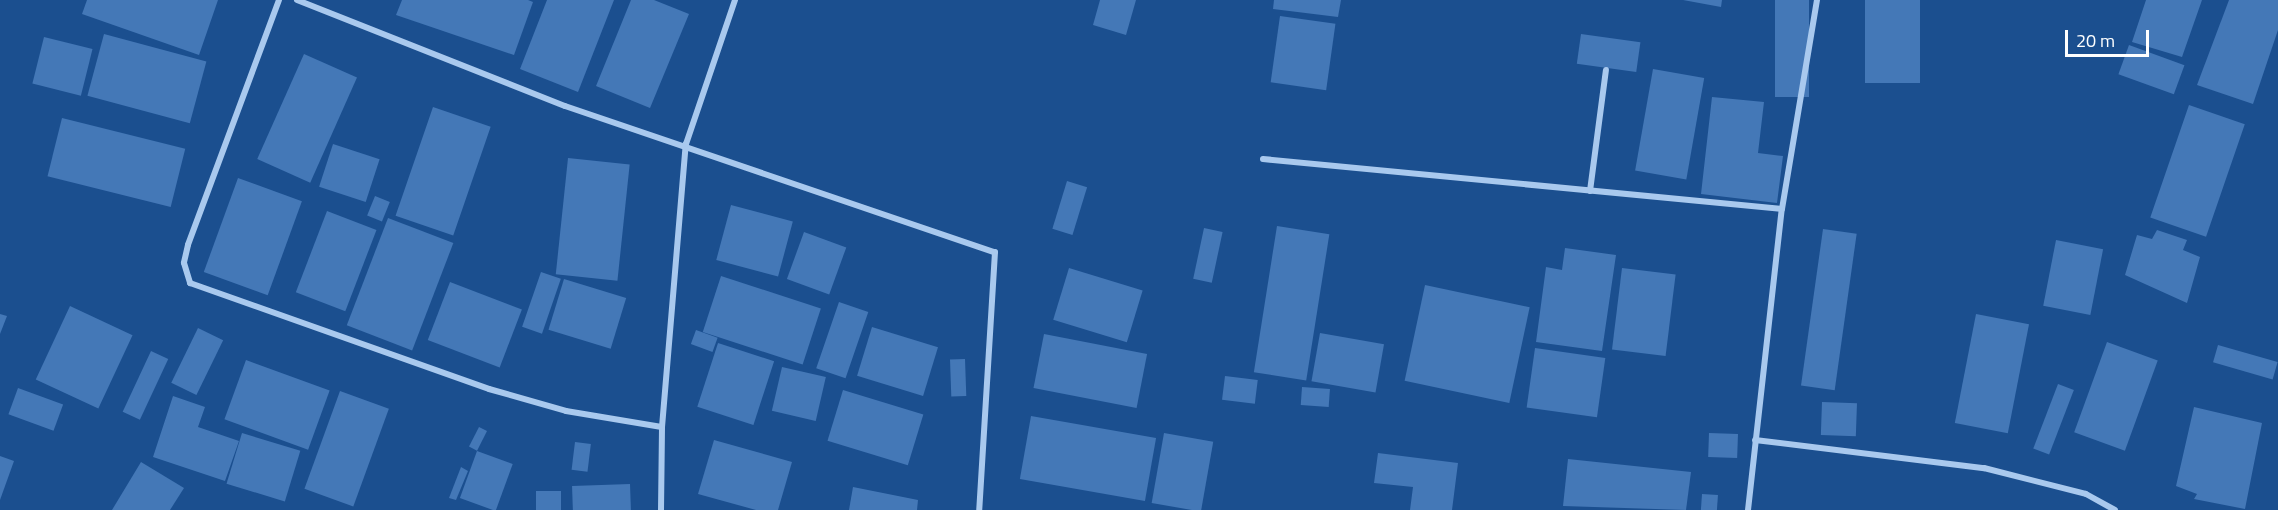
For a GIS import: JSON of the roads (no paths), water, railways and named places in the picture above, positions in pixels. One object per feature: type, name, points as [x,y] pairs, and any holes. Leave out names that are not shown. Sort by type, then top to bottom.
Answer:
[{"type":"street","points":[[279,0],[188,245],[184,263],[190,284],[489,389],[566,411],[662,426]]},
{"type":"street","points":[[297,0],[565,106],[686,144],[822,195],[995,252],[979,510]]},
{"type":"street","points":[[661,510],[662,426],[686,144],[735,0]]},
{"type":"street","points":[[1748,510],[1782,209],[1817,0]]},
{"type":"street","points":[[1590,191],[1606,70]]},
{"type":"street","points":[[1263,159],[1782,209]]},
{"type":"street","points":[[1755,440],[1984,468],[2086,494],[2115,510]]}]
